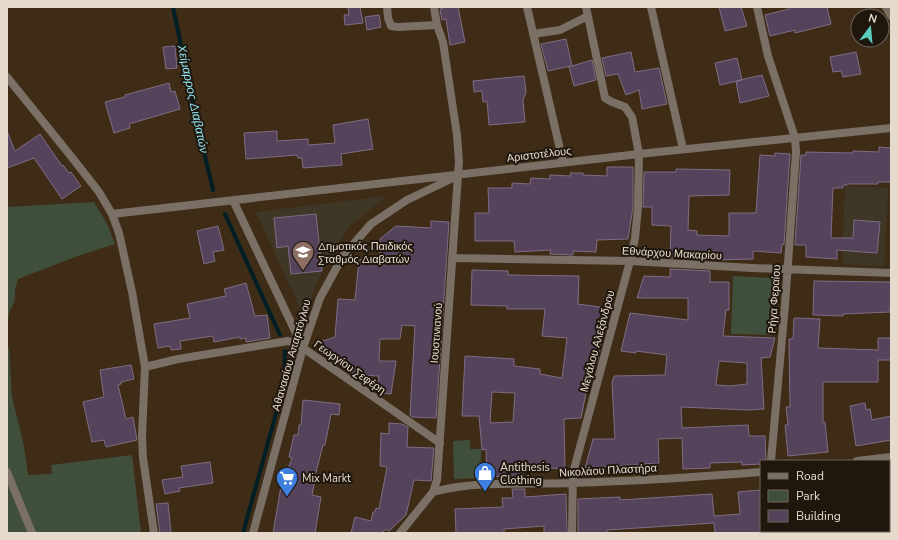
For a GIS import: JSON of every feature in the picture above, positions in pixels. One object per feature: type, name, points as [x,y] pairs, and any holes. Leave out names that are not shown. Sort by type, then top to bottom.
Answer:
[{"type":"street","points":[[387,7],[388,18],[391,26],[437,25]]},
{"type":"street","name":"Ιουστινιανού","points":[[432,492],[437,480],[459,162],[457,135],[443,42],[437,25],[434,7]]},
{"type":"street","points":[[527,7],[563,162]]},
{"type":"street","points":[[533,34],[560,30],[588,16],[586,7]]},
{"type":"street","points":[[651,7],[683,149]]},
{"type":"street","name":"Ρήγα Φεραίου","points":[[757,7],[768,56],[794,138],[796,152],[771,460]]},
{"type":"street","points":[[886,7],[891,16]]},
{"type":"street","name":"Μεγάλου Αλεξάνδρου","points":[[572,533],[572,483],[575,464],[630,261],[637,222],[639,154],[632,117],[625,107],[605,98],[588,16]]},
{"type":"street","points":[[7,78],[98,192],[112,214],[121,240],[145,367],[142,436],[143,458],[154,533]]},
{"type":"street","name":"Αριστοτέλους","points":[[112,214],[563,162],[891,128]]},
{"type":"street","name":"Αθανασίου Απαρτόγλου","points":[[254,533],[303,348],[320,298],[344,256],[371,224],[406,200],[458,175]]},
{"type":"street","name":"Γεωργίου Σεφέρη","points":[[233,200],[303,348],[440,443]]},
{"type":"street","name":"Εθνάρχου Μακαρίου","points":[[452,258],[630,261],[891,273]]},
{"type":"street","points":[[145,367],[178,358],[288,341],[303,348]]},
{"type":"street","points":[[866,460],[891,457]]},
{"type":"street","points":[[7,472],[32,533]]},
{"type":"street","name":"Νικολάου Πλαστήρα","points":[[432,492],[474,484],[572,483],[760,472]]},
{"type":"street","points":[[400,533],[432,492]]},
{"type":"shaded area","points":[[845,186],[888,188],[884,266],[842,264]]},
{"type":"shaded area","name":"Δημοτικός Παιδικός Σταθμός Διαβατών","points":[[387,196],[349,227],[330,257],[315,286],[305,319],[256,212]]},
{"type":"green space","points":[[94,202],[107,224],[115,244],[75,257],[18,279],[15,289],[15,300],[9,313],[7,333],[7,207]]},
{"type":"green space","points":[[733,276],[772,278],[770,335],[731,334]]},
{"type":"green space","points":[[7,348],[9,348],[12,397],[24,446],[28,475],[52,474],[51,465],[132,455],[141,533],[7,533]]},
{"type":"green space","points":[[470,440],[470,449],[481,449],[481,478],[454,479],[453,441]]},
{"type":"building","points":[[348,7],[360,7],[363,23],[345,25],[344,15],[349,15]]},
{"type":"building","points":[[446,7],[458,7],[465,42],[450,45],[446,19],[442,20],[440,9]]},
{"type":"building","points":[[719,7],[741,7],[747,26],[725,31]]},
{"type":"building","points":[[788,7],[827,7],[831,24],[795,33],[795,30],[770,36],[765,15],[789,9]]},
{"type":"building","points":[[379,15],[381,27],[367,30],[365,17]]},
{"type":"building","points":[[566,39],[572,66],[592,60],[596,80],[574,86],[569,67],[571,66],[548,71],[541,44]]},
{"type":"building","points":[[175,46],[177,68],[166,69],[163,47]]},
{"type":"building","points":[[631,52],[635,72],[659,68],[667,104],[642,109],[639,90],[626,95],[618,74],[606,76],[602,58]]},
{"type":"building","points":[[856,52],[861,74],[843,77],[841,71],[833,72],[830,57]]},
{"type":"building","points":[[737,58],[742,80],[720,85],[715,63]]},
{"type":"building","points":[[762,75],[769,96],[740,103],[736,81]]},
{"type":"building","points":[[524,76],[526,92],[523,100],[525,122],[489,125],[487,101],[483,102],[482,91],[474,92],[473,81]]},
{"type":"building","points":[[169,83],[171,92],[175,91],[180,109],[129,124],[130,128],[114,133],[105,102]]},
{"type":"building","points":[[368,119],[373,149],[341,154],[342,165],[303,168],[302,158],[298,158],[297,155],[246,159],[244,133],[277,131],[277,141],[308,139],[308,145],[335,143],[333,125]]},
{"type":"building","points":[[7,131],[15,151],[40,134],[62,166],[63,165],[69,173],[71,172],[81,186],[62,199],[34,158],[7,168]]},
{"type":"building","points":[[879,147],[891,148],[891,182],[878,182],[878,184],[847,184],[843,185],[843,188],[833,188],[831,238],[853,238],[854,220],[880,222],[877,253],[837,250],[837,259],[806,257],[806,245],[795,245],[801,155],[806,155],[806,152],[879,152]]},
{"type":"building","points":[[775,153],[790,154],[784,245],[782,244],[781,253],[753,251],[753,259],[710,260],[670,258],[671,226],[652,225],[652,207],[643,207],[644,172],[676,172],[676,169],[730,170],[729,195],[689,196],[688,230],[697,231],[697,235],[729,236],[729,213],[756,213],[760,155],[775,156]]},
{"type":"building","points":[[607,167],[633,167],[633,207],[628,239],[597,240],[596,252],[573,251],[573,255],[550,254],[551,250],[515,252],[514,241],[475,241],[475,213],[489,213],[488,188],[512,188],[512,183],[530,184],[531,178],[550,179],[550,175],[571,176],[570,173],[583,173],[583,175],[607,176]]},
{"type":"building","points":[[316,214],[322,271],[291,274],[288,246],[277,248],[274,218]]},
{"type":"building","points":[[431,221],[449,222],[436,418],[412,417],[410,415],[415,326],[402,325],[400,339],[380,339],[379,361],[396,361],[391,394],[376,392],[379,376],[356,375],[321,353],[323,341],[335,337],[338,299],[355,300],[359,259],[380,262],[380,239],[396,226],[431,228]]},
{"type":"building","points":[[218,226],[224,250],[213,252],[215,261],[204,264],[197,231]]},
{"type":"building","points":[[670,269],[710,271],[710,282],[729,282],[729,310],[726,310],[723,336],[775,338],[770,357],[761,358],[764,409],[749,410],[681,407],[682,428],[748,425],[749,436],[765,436],[766,460],[760,460],[760,464],[742,465],[742,462],[710,463],[710,468],[683,469],[682,438],[658,439],[659,463],[585,468],[593,439],[615,439],[612,383],[614,376],[665,375],[667,355],[636,351],[636,353],[621,351],[630,313],[688,320],[688,298],[637,298],[644,276],[670,277]],"holes":[[[719,361],[747,363],[747,384],[730,386],[716,385]]]},
{"type":"building","points":[[472,270],[508,271],[508,275],[579,276],[578,304],[600,307],[600,310],[604,310],[599,354],[597,363],[592,363],[581,418],[564,419],[565,468],[523,469],[524,478],[510,478],[510,476],[487,477],[486,449],[482,450],[479,416],[462,416],[465,356],[514,359],[514,366],[540,369],[540,374],[562,378],[567,338],[542,336],[545,309],[507,309],[507,306],[471,305]],"holes":[[[492,392],[515,393],[513,422],[490,423]]]},
{"type":"building","points":[[814,281],[890,282],[890,312],[843,314],[843,316],[813,315]]},
{"type":"building","points":[[246,283],[255,316],[267,315],[270,338],[246,342],[246,338],[240,339],[240,337],[214,342],[213,336],[180,341],[181,349],[171,350],[170,346],[158,348],[154,324],[190,318],[187,304],[226,296],[224,289]]},
{"type":"building","points":[[794,318],[820,319],[818,348],[878,350],[878,338],[891,338],[891,360],[878,360],[878,382],[823,382],[823,423],[825,422],[828,452],[788,456],[785,425],[788,425],[786,407],[790,407],[789,339],[793,339]]},
{"type":"building","points":[[131,365],[134,379],[121,382],[121,384],[118,385],[126,419],[133,417],[137,440],[106,447],[104,440],[92,442],[83,402],[104,397],[100,370]]},
{"type":"building","points":[[303,400],[340,404],[339,415],[331,414],[325,445],[323,445],[314,480],[312,495],[321,497],[315,533],[273,533],[283,475],[286,475],[292,458],[289,457],[294,435],[298,435],[299,425],[301,425]]},
{"type":"building","points":[[865,403],[866,410],[870,409],[872,420],[891,416],[891,440],[856,446],[850,406]]},
{"type":"building","points":[[389,423],[402,424],[408,427],[407,447],[434,448],[431,481],[414,480],[406,515],[389,531],[386,529],[382,533],[351,533],[355,517],[371,521],[373,512],[375,512],[376,508],[379,509],[387,467],[380,466],[381,433],[389,434]]},
{"type":"building","points":[[210,462],[213,483],[179,488],[180,491],[165,494],[162,480],[183,477],[181,466]]},
{"type":"building","points":[[512,489],[525,489],[525,497],[566,494],[567,533],[544,533],[544,526],[504,529],[504,533],[456,533],[455,509],[503,507],[502,498],[513,498]]},
{"type":"building","points":[[760,490],[761,533],[715,533],[714,523],[607,530],[607,533],[578,533],[578,499],[620,497],[620,500],[712,494],[714,516],[740,514],[738,492]]},
{"type":"building","points":[[168,503],[171,533],[160,533],[156,504]]},
{"type":"waterway","name":"Χείμαρρος Διαβατών","points":[[173,7],[213,190]]},
{"type":"waterway","points":[[225,214],[280,335]]},
{"type":"waterway","points":[[243,533],[284,385],[285,351]]},
{"type":"place","name":"Δημοτικός Παιδικός Σταθμός Διαβατών","points":[[303,272]]},
{"type":"place","name":"Antithesis Clothing","points":[[485,492]]},
{"type":"place","name":"Mix Markt","points":[[287,498]]}]
